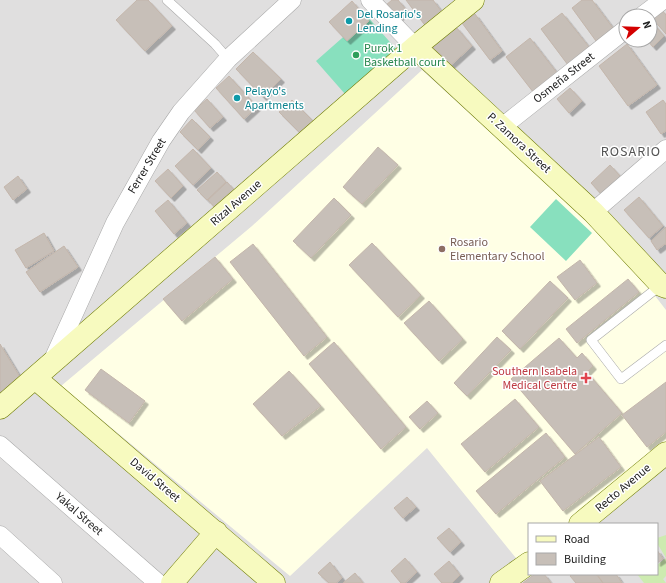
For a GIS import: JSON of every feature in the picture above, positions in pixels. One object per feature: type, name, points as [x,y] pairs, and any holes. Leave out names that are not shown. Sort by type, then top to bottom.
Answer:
[{"type":"street","name":"Ferrer Street","points":[[43,371],[115,223],[138,180],[181,112],[228,59],[292,0]]},
{"type":"street","name":"P. Zamora Street","points":[[370,0],[415,47],[592,212],[663,286]]},
{"type":"street","name":"Rizal Avenue","points":[[0,408],[415,47],[473,0]]},
{"type":"street","points":[[652,8],[663,0]]},
{"type":"street","name":"Osmeña Street","points":[[502,127],[618,35]]},
{"type":"street","points":[[592,212],[666,149]]},
{"type":"street","name":"David Street","points":[[43,371],[216,532],[274,583]]},
{"type":"street","name":"Yakal Street","points":[[0,445],[158,583]]},
{"type":"street","name":"Recto Avenue","points":[[581,523],[666,453]]},
{"type":"street","points":[[172,583],[216,532]]},
{"type":"street","points":[[0,535],[53,583]]},
{"type":"street","points":[[501,583],[528,564]]},
{"type":"lane","points":[[167,0],[215,44],[228,59]]},
{"type":"lane","points":[[663,286],[591,340],[621,379],[666,345]]},
{"type":"shaded area","points":[[0,0],[666,0],[666,583],[0,583]]},
{"type":"shaded area","points":[[422,70],[552,188],[632,266],[666,310],[666,445],[569,523],[528,523],[528,557],[520,563],[427,448],[290,576],[61,386],[252,226]]},
{"type":"green space","name":"Purok 1 Basketball court","points":[[367,16],[396,49],[345,94],[316,61]]},
{"type":"green space","points":[[556,199],[592,233],[566,261],[530,227]]},
{"type":"green space","points":[[666,535],[666,558],[658,545],[658,538]]},
{"type":"green space","points":[[666,558],[666,576],[663,579],[666,583],[644,583],[638,575],[658,575],[658,564]]},
{"type":"building","points":[[137,0],[148,0],[172,26],[145,51],[116,20]]},
{"type":"building","points":[[392,0],[398,0],[407,11],[397,19],[386,5]]},
{"type":"building","points":[[406,0],[433,0],[447,19],[430,32]]},
{"type":"building","points":[[582,0],[592,0],[613,28],[596,41],[572,8]]},
{"type":"building","name":"Del Rosario's Lending","points":[[352,1],[369,21],[347,41],[329,22]]},
{"type":"building","points":[[662,10],[666,15],[666,34],[658,25],[658,13]]},
{"type":"building","points":[[562,13],[593,52],[571,69],[541,29]]},
{"type":"building","points":[[475,14],[502,51],[490,60],[462,23]]},
{"type":"building","points":[[456,27],[472,46],[450,66],[433,47]]},
{"type":"building","points":[[658,29],[664,36],[658,42]]},
{"type":"building","points":[[530,38],[561,78],[537,97],[506,57]]},
{"type":"building","points":[[622,48],[630,48],[657,85],[628,106],[599,66]]},
{"type":"building","points":[[253,52],[281,79],[263,97],[236,69]]},
{"type":"building","name":"Pelayo's Apartments","points":[[229,76],[257,107],[244,119],[216,88]]},
{"type":"building","points":[[570,88],[582,101],[569,113],[557,99]]},
{"type":"building","points":[[207,99],[223,117],[210,128],[194,110]]},
{"type":"building","points":[[292,100],[319,127],[306,139],[279,112]]},
{"type":"building","points":[[663,100],[666,104],[666,131],[661,134],[646,112]]},
{"type":"building","points":[[192,119],[210,137],[198,150],[180,132]]},
{"type":"building","points":[[378,147],[398,165],[362,204],[343,187]]},
{"type":"building","points":[[193,149],[211,168],[193,185],[175,166]]},
{"type":"building","points":[[610,165],[621,177],[602,195],[591,183]]},
{"type":"building","points":[[168,169],[183,186],[171,198],[155,181]]},
{"type":"building","points":[[217,172],[226,182],[207,200],[197,190]]},
{"type":"building","points":[[18,176],[27,189],[13,200],[4,187]]},
{"type":"building","points":[[227,182],[236,192],[217,210],[208,200]]},
{"type":"building","points":[[639,197],[663,226],[649,238],[624,210]]},
{"type":"building","points":[[334,198],[351,215],[311,258],[293,241]]},
{"type":"building","points":[[168,200],[187,223],[174,234],[155,211]]},
{"type":"building","points":[[666,227],[666,245],[665,244],[657,250],[651,241]]},
{"type":"building","points":[[44,233],[54,251],[26,268],[15,250]]},
{"type":"building","points":[[372,243],[421,295],[398,317],[349,265]]},
{"type":"building","points":[[253,244],[327,337],[304,356],[230,262]]},
{"type":"building","points":[[64,246],[78,267],[40,292],[26,272]]},
{"type":"building","points":[[215,257],[233,279],[182,321],[163,299]]},
{"type":"building","points":[[580,260],[597,283],[575,300],[557,277]]},
{"type":"building","points":[[628,279],[639,292],[577,343],[566,329]]},
{"type":"building","points":[[550,281],[568,298],[520,349],[502,331]]},
{"type":"building","points":[[429,301],[463,339],[439,361],[404,323]]},
{"type":"building","points":[[497,337],[511,350],[467,396],[454,383]]},
{"type":"building","points":[[559,338],[577,358],[582,353],[593,366],[587,372],[622,413],[575,454],[511,379]]},
{"type":"building","points":[[334,342],[406,427],[381,449],[309,364]]},
{"type":"building","points":[[0,344],[23,382],[0,400]]},
{"type":"building","points":[[101,369],[145,401],[129,423],[85,390]]},
{"type":"building","points":[[289,371],[321,406],[282,436],[253,404]]},
{"type":"building","points":[[666,382],[666,432],[647,447],[622,415]]},
{"type":"building","points":[[515,399],[539,427],[485,472],[461,444]]},
{"type":"building","points":[[427,401],[438,413],[420,429],[409,417]]},
{"type":"building","points":[[546,433],[565,457],[496,514],[476,491]]},
{"type":"building","points":[[599,437],[621,467],[563,511],[540,481]]},
{"type":"building","points":[[407,497],[416,507],[403,518],[394,508]]},
{"type":"building","points":[[449,528],[461,542],[450,552],[437,538]]},
{"type":"building","points":[[658,552],[663,559],[658,562]]},
{"type":"building","points":[[405,558],[417,572],[405,583],[401,583],[391,571]]},
{"type":"building","points":[[449,561],[460,575],[452,583],[442,583],[434,574]]},
{"type":"building","points":[[330,562],[342,578],[336,583],[329,583],[318,573]]},
{"type":"building","points":[[355,573],[363,583],[343,583]]},
{"type":"building","points":[[534,575],[545,575],[551,583],[523,583]]},
{"type":"building","points":[[597,575],[603,583],[576,583],[570,576]]},
{"type":"building","points":[[598,575],[617,575],[622,583],[603,583]]},
{"type":"place","name":"Del Rosario's Lending","points":[[349,21]]},
{"type":"place","name":"Purok 1 Basketball court","points":[[356,55]]},
{"type":"place","name":"Pelayo's Apartments","points":[[237,98]]},
{"type":"place","name":"Rosario Elementary School","points":[[442,249]]},
{"type":"place","name":"Southern Isabela Medical Centre","points":[[586,378]]},
{"type":"district","name":"ROSARIO","points":[[631,152]]}]
